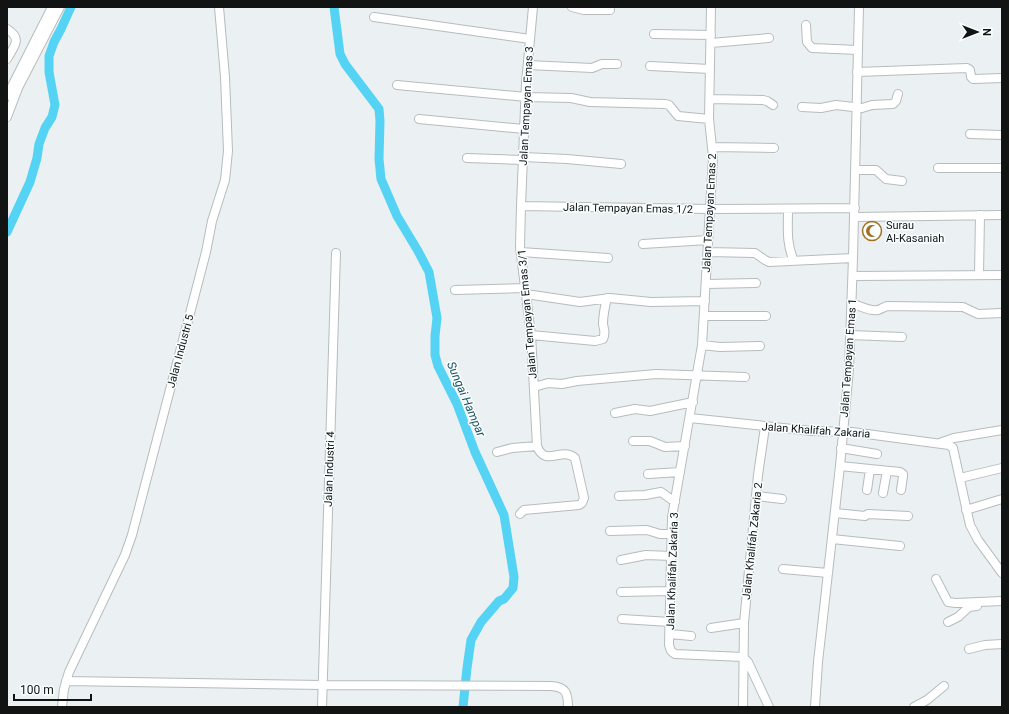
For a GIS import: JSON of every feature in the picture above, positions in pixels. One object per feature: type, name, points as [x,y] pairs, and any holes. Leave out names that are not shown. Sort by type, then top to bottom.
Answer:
[{"type":"street","points":[[7,96],[52,7]]},
{"type":"street","points":[[7,117],[18,88],[60,7]]},
{"type":"street","name":"Jalan Industri 5","points":[[62,707],[66,681],[130,542],[206,252],[212,221],[225,180],[228,151],[227,120],[218,7]]},
{"type":"street","name":"Jalan Tempayan Emas 3","points":[[521,206],[524,129],[533,7]]},
{"type":"street","points":[[572,7],[584,10],[610,10]]},
{"type":"street","name":"Jalan Tempayan Emas 2","points":[[690,418],[702,345],[713,157],[709,119],[711,7]]},
{"type":"street","name":"Jalan Tempayan Emas 1","points":[[816,707],[818,662],[840,466],[849,369],[855,208],[859,7]]},
{"type":"street","points":[[374,17],[530,39]]},
{"type":"street","points":[[806,25],[807,42],[812,48],[858,50]]},
{"type":"street","points":[[7,29],[14,33],[16,38],[7,59]]},
{"type":"street","points":[[654,34],[710,39],[769,38]]},
{"type":"street","points":[[528,65],[592,68],[602,64],[617,64]]},
{"type":"street","points":[[650,66],[710,69]]},
{"type":"street","points":[[857,72],[967,68],[970,70],[971,77],[973,79],[1002,78]]},
{"type":"street","points":[[397,85],[526,97],[571,98],[590,102],[665,104],[669,105],[678,116],[709,119]]},
{"type":"street","points":[[802,108],[821,108],[836,105],[857,109],[870,105],[894,104],[898,94]]},
{"type":"street","points":[[710,98],[763,100],[767,101],[773,106]]},
{"type":"street","points":[[418,119],[524,129]]},
{"type":"street","points":[[970,134],[1002,135]]},
{"type":"street","points":[[712,147],[774,148]]},
{"type":"street","points":[[466,158],[567,159],[621,164]]},
{"type":"street","points":[[938,168],[1002,168]]},
{"type":"street","points":[[855,170],[876,170],[886,179],[902,181]]},
{"type":"street","name":"Jalan Tempayan Emas 1/2","points":[[521,206],[710,209],[855,208]]},
{"type":"street","name":"Jalan Tempayan Emas 3/1","points":[[521,206],[521,252],[531,335],[537,446]]},
{"type":"street","points":[[788,209],[788,244],[789,251],[794,261]]},
{"type":"street","points":[[979,275],[980,215]]},
{"type":"street","points":[[854,217],[1002,215]]},
{"type":"street","points":[[643,244],[708,240]]},
{"type":"street","points":[[521,252],[608,258]]},
{"type":"street","points":[[708,252],[753,253],[767,261],[853,258]]},
{"type":"street","name":"Jalan Industri 4","points":[[322,707],[336,253]]},
{"type":"street","points":[[852,276],[1002,275]]},
{"type":"street","points":[[706,284],[756,283]]},
{"type":"street","points":[[455,290],[526,291],[580,302],[607,298],[651,302],[705,301]]},
{"type":"street","points":[[531,335],[595,341],[604,339],[606,331],[603,323],[607,298]]},
{"type":"street","points":[[852,304],[871,310],[877,310],[887,306],[963,307],[978,314],[1002,313]]},
{"type":"street","points":[[704,316],[766,316]]},
{"type":"street","points":[[850,335],[902,337]]},
{"type":"street","points":[[702,345],[720,347],[760,346]]},
{"type":"street","points":[[534,387],[548,383],[562,384],[577,381],[656,374],[745,377]]},
{"type":"street","points":[[615,413],[638,409],[650,411],[692,402]]},
{"type":"street","name":"Jalan Khalifah Zakaria","points":[[690,418],[765,426],[852,432],[941,443],[952,446]]},
{"type":"street","name":"Jalan Khalifah Zakaria 3","points":[[690,418],[675,502],[671,534],[670,648],[675,654],[743,657]]},
{"type":"street","name":"Jalan Khalifah Zakaria 2","points":[[743,707],[744,623],[765,426]]},
{"type":"street","points":[[941,443],[954,438],[1002,430]]},
{"type":"street","points":[[987,437],[961,441],[952,446],[970,525],[978,540],[1002,573]]},
{"type":"street","points":[[633,441],[650,441],[665,447],[685,446]]},
{"type":"street","points":[[498,452],[512,448],[537,446],[541,454],[544,456],[549,457],[566,454],[572,455],[577,462],[584,501],[582,503],[579,505],[524,510],[520,514]]},
{"type":"street","points":[[841,448],[877,454]]},
{"type":"street","points":[[840,466],[900,472],[903,474],[901,490]]},
{"type":"street","points":[[960,478],[1002,468]]},
{"type":"street","points":[[867,490],[870,469]]},
{"type":"street","points":[[884,494],[887,470]]},
{"type":"street","points":[[648,474],[680,472]]},
{"type":"street","points":[[619,496],[645,495],[662,492],[675,502]]},
{"type":"street","points":[[757,496],[782,499]]},
{"type":"street","points":[[966,510],[1002,499]]},
{"type":"street","points":[[835,513],[865,516],[868,514],[908,516]]},
{"type":"street","points":[[610,531],[647,530],[660,534],[671,534]]},
{"type":"street","points":[[832,539],[900,546]]},
{"type":"street","points":[[622,560],[646,555],[672,556]]},
{"type":"street","points":[[783,569],[828,573]]},
{"type":"street","points":[[936,578],[948,602],[1002,601]]},
{"type":"street","points":[[621,592],[671,591]]},
{"type":"street","points":[[948,622],[958,617],[970,607],[998,605],[1002,601]]},
{"type":"street","points":[[622,619],[670,622]]},
{"type":"street","points":[[712,628],[744,623]]},
{"type":"street","points":[[670,634],[691,636]]},
{"type":"street","points":[[969,649],[985,645],[1002,644]]},
{"type":"street","points":[[743,657],[748,662],[769,707]]},
{"type":"street","points":[[66,681],[323,685],[558,686],[567,693],[568,707]]},
{"type":"street","points":[[914,707],[927,700],[944,686]]},
{"type":"waterway","points":[[7,232],[30,182],[37,158],[39,144],[45,128],[52,117],[55,105],[49,72],[49,56],[71,7]]},
{"type":"waterway","name":"Sungai Hampar","points":[[334,7],[340,54],[345,64],[379,109],[379,159],[381,179],[397,216],[429,272],[437,318],[435,355],[438,366],[457,404],[475,452],[504,515],[514,577],[513,588],[504,599],[499,601],[481,622],[471,640],[463,707]]},
{"type":"place","name":"Surau Al-Kasaniah","points":[[872,231]]}]
